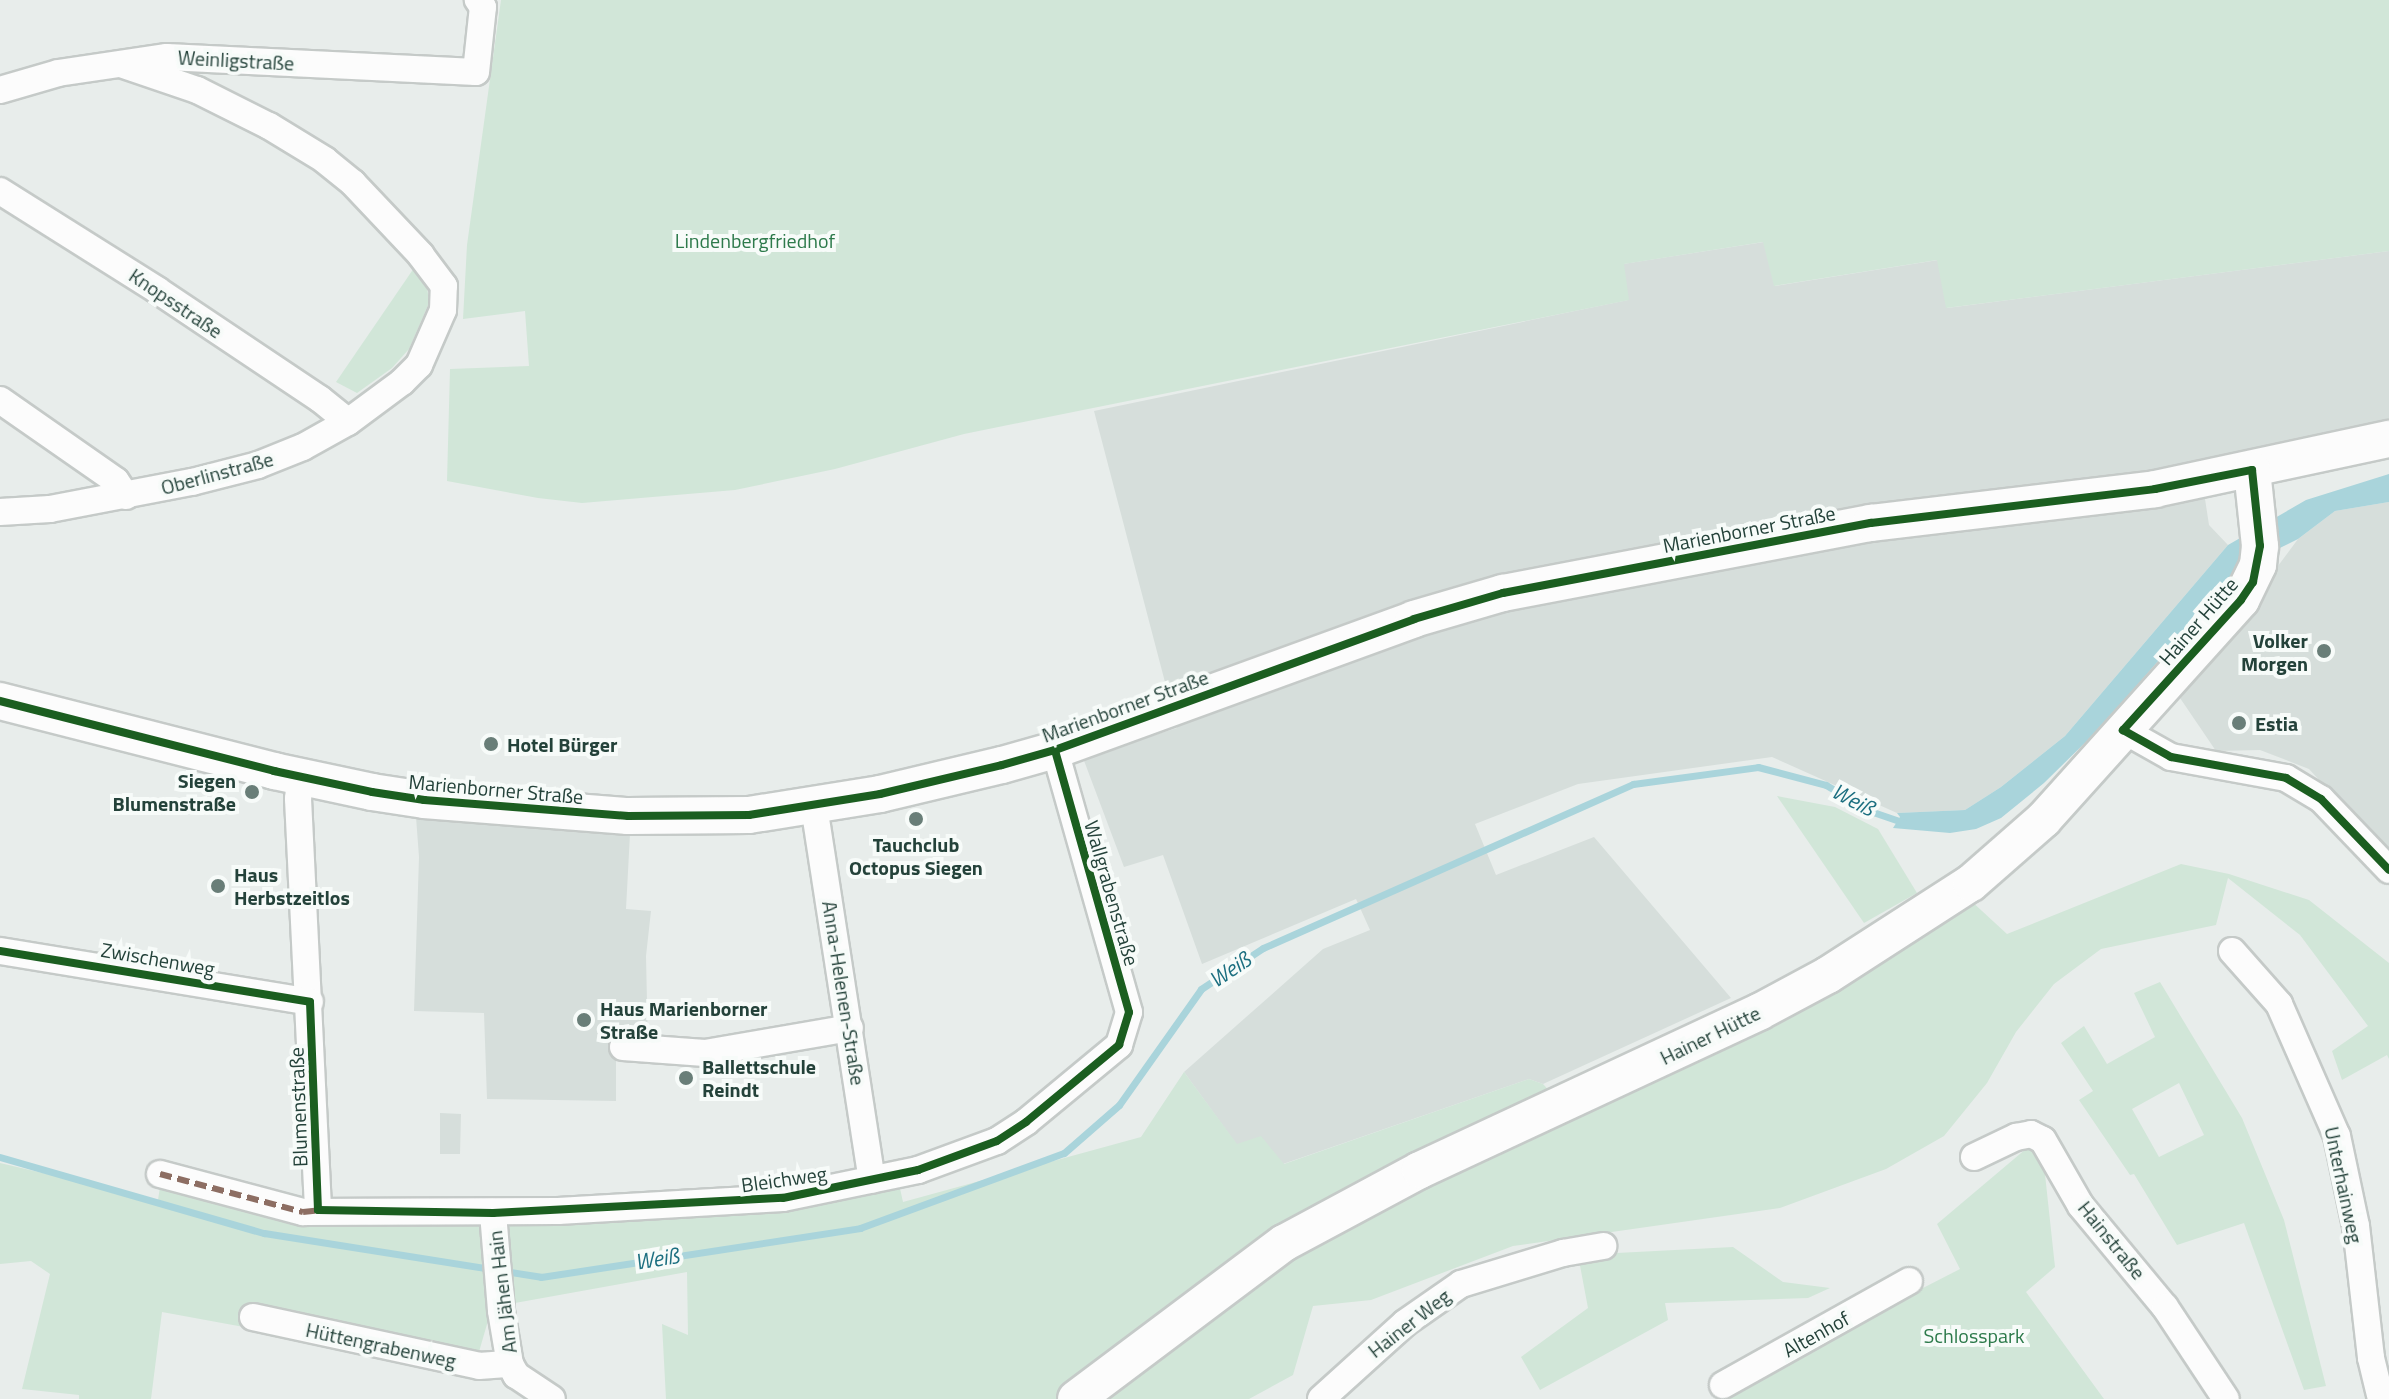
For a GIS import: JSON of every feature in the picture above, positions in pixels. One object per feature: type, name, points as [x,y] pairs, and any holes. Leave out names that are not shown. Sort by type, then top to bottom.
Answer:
[{"type":"main road","name":"Marienborner Straße","points":[[0,701],[300,777],[424,800],[628,816],[749,815],[939,782],[1055,750],[1414,619],[1503,593],[1871,523],[2155,489],[2389,439]]},
{"type":"main road","name":"Hainer Hütte","points":[[1076,1399],[1284,1243],[1420,1170],[1735,1024],[1828,975],[1937,907],[2010,851],[2241,600],[2258,565],[2252,470]]},
{"type":"street","name":"Weinligstraße","points":[[0,90],[58,73],[167,57],[476,72],[483,7],[478,0]]},
{"type":"street","name":"Oberlinstraße","points":[[0,512],[50,509],[126,496],[258,465],[348,422],[402,382],[419,365],[443,310],[444,286],[421,255],[353,183],[325,160],[269,126],[197,90],[121,64]]},
{"type":"street","name":"Knopsstraße","points":[[0,191],[157,290],[320,399],[348,422]]},
{"type":"street","points":[[0,400],[116,481],[126,496]]},
{"type":"street","points":[[2123,730],[2171,757],[2286,778],[2321,799],[2384,857]]},
{"type":"street","name":"Wallgrabenstraße","points":[[1055,750],[1129,1012],[1119,1045]]},
{"type":"street","name":"Blumenstraße","points":[[300,777],[298,799],[318,1210]]},
{"type":"street","name":"Anna-Helenen-Straße","points":[[814,806],[872,1180]]},
{"type":"street","name":"Zwischenweg","points":[[0,951],[310,1002]]},
{"type":"street","name":"Unterhainweg","points":[[2232,951],[2279,1004],[2337,1136],[2356,1226],[2371,1358],[2381,1399]]},
{"type":"street","points":[[623,1047],[705,1053],[850,1028]]},
{"type":"street","name":"Bleichweg","points":[[160,1174],[303,1212],[493,1213],[783,1198],[918,1170],[997,1141],[1037,1113],[1119,1045]]},
{"type":"street","name":"Hainstraße","points":[[1974,1157],[2016,1137],[2031,1134],[2043,1140],[2058,1161],[2081,1206],[2165,1307],[2226,1399]]},
{"type":"street","name":"Am Jähen Hain","points":[[493,1213],[501,1311],[510,1364],[516,1375],[552,1399]]},
{"type":"street","name":"Hainer Weg","points":[[1321,1399],[1405,1323],[1461,1284],[1563,1253],[1603,1246]]},
{"type":"street","name":"Altenhof","points":[[1723,1385],[1909,1281]]},
{"type":"street","name":"Hüttengrabenweg","points":[[253,1317],[479,1366],[510,1364]]},
{"type":"shaded area","points":[[1764,242],[1775,286],[1938,260],[1947,308],[2389,251],[2389,420],[2200,466],[2209,525],[2228,545],[2065,736],[2001,787],[1965,810],[1897,813],[1772,757],[1578,784],[1475,824],[1496,875],[1594,837],[1731,998],[1543,1084],[1529,1079],[1283,1164],[1237,1145],[1184,1072],[1323,949],[1370,930],[1356,899],[1202,964],[1163,855],[1124,867],[1083,758],[1177,728],[1094,411],[1628,300],[1623,264]]},
{"type":"shaded area","points":[[2389,502],[2389,856],[2309,769],[2260,750],[2216,751],[2180,698],[2298,539],[2335,511]]},
{"type":"shaded area","points":[[416,817],[630,834],[626,909],[651,911],[646,956],[648,1048],[616,1048],[616,1101],[487,1099],[484,1013],[414,1011],[419,857]]},
{"type":"shaded area","points":[[440,1113],[461,1114],[460,1154],[440,1154]]},
{"type":"green space","name":"Lindenbergfriedhof","points":[[501,0],[2389,0],[2389,251],[1946,308],[1937,260],[1774,286],[1763,242],[1624,264],[1629,300],[964,434],[835,469],[735,490],[582,503],[538,498],[447,481],[450,369],[529,366],[525,311],[463,319],[467,245]]},
{"type":"green space","points":[[414,268],[427,285],[429,303],[409,349],[392,368],[357,393],[336,382]]},
{"type":"green space","points":[[1777,796],[1835,807],[1878,829],[1917,893],[1864,923]]},
{"type":"green space","points":[[2181,864],[2229,874],[2309,900],[2389,963],[2389,1059],[2387,1055],[2342,1080],[2332,1051],[2368,1026],[2300,935],[2228,878],[2216,925],[2101,949],[2054,984],[2016,1032],[1987,1083],[1944,1136],[1886,1169],[1780,1208],[1513,1246],[1371,1300],[1313,1306],[1293,1375],[1249,1399],[666,1399],[662,1324],[688,1335],[687,1272],[492,1307],[474,1369],[162,1312],[151,1399],[79,1399],[79,1395],[22,1389],[50,1274],[31,1261],[0,1264],[0,1163],[158,1200],[161,1180],[270,1210],[478,1221],[484,1230],[505,1230],[515,1222],[899,1184],[903,1202],[1141,1137],[1184,1072],[1237,1144],[1261,1136],[1284,1164],[1529,1079],[1543,1084],[1564,1107],[1969,899],[2007,934]]},
{"type":"green space","points":[[2160,982],[2242,1118],[2284,1220],[2326,1386],[2304,1390],[2244,1223],[2177,1245],[2134,1174],[2130,1175],[2079,1100],[2093,1091],[2061,1043],[2084,1026],[2107,1064],[2155,1037],[2134,993]],"holes":[[[2179,1083],[2204,1135],[2159,1157],[2132,1109]]]},
{"type":"green space","name":"Schlosspark","points":[[2035,1147],[2044,1165],[2055,1267],[2026,1292],[2104,1399],[1715,1399],[1746,1383],[1746,1379],[1960,1269],[1937,1224],[2027,1148]]},
{"type":"green space","points":[[1733,1247],[1783,1282],[1830,1288],[1808,1298],[1665,1303],[1668,1320],[1540,1390],[1521,1357],[1588,1308],[1578,1255]]},
{"type":"water","points":[[2389,474],[2389,502],[2335,511],[2298,539],[2245,565],[2100,728],[2044,783],[2001,818],[1976,829],[1950,833],[1893,828],[1900,817],[1897,813],[1965,810],[2001,787],[2065,736],[2228,545],[2306,500]]},
{"type":"waterway","name":"Weiß","points":[[504,1271],[541,1277],[860,1228],[1064,1153],[1119,1105],[1201,989],[1263,948],[1633,784],[1758,767],[1826,785],[1870,811],[1905,823]]},
{"type":"waterway","name":"Weiß","points":[[0,1157],[264,1233],[492,1269]]},
{"type":"marked path","points":[[160,1174],[303,1212],[322,1210]]},
{"type":"cycle path","points":[[0,701],[274,771],[424,800],[628,816],[749,815],[880,794],[1055,750],[1414,619],[1503,593],[1871,523],[2155,489],[2252,470],[2260,546],[2253,582],[2241,600],[2123,730],[2171,757],[2286,778],[2321,799],[2389,870]]},
{"type":"cycle path","points":[[0,951],[310,1002],[318,1210],[493,1213],[783,1198],[918,1170],[997,1141],[1026,1122],[1119,1045],[1129,1012],[1055,750]]},
{"type":"place","name":"Volker Morgen","points":[[2324,651]]},
{"type":"place","name":"Estia","points":[[2239,723]]},
{"type":"place","name":"Hotel Bürger","points":[[491,744]]},
{"type":"place","name":"Siegen Blumenstraße","points":[[252,792]]},
{"type":"place","name":"Tauchclub Octopus Siegen","points":[[916,819]]},
{"type":"place","name":"Haus Herbstzeitlos","points":[[218,886]]},
{"type":"place","name":"Haus Marienborner Straße","points":[[584,1020]]},
{"type":"place","name":"Ballettschule Reindt","points":[[686,1078]]}]
